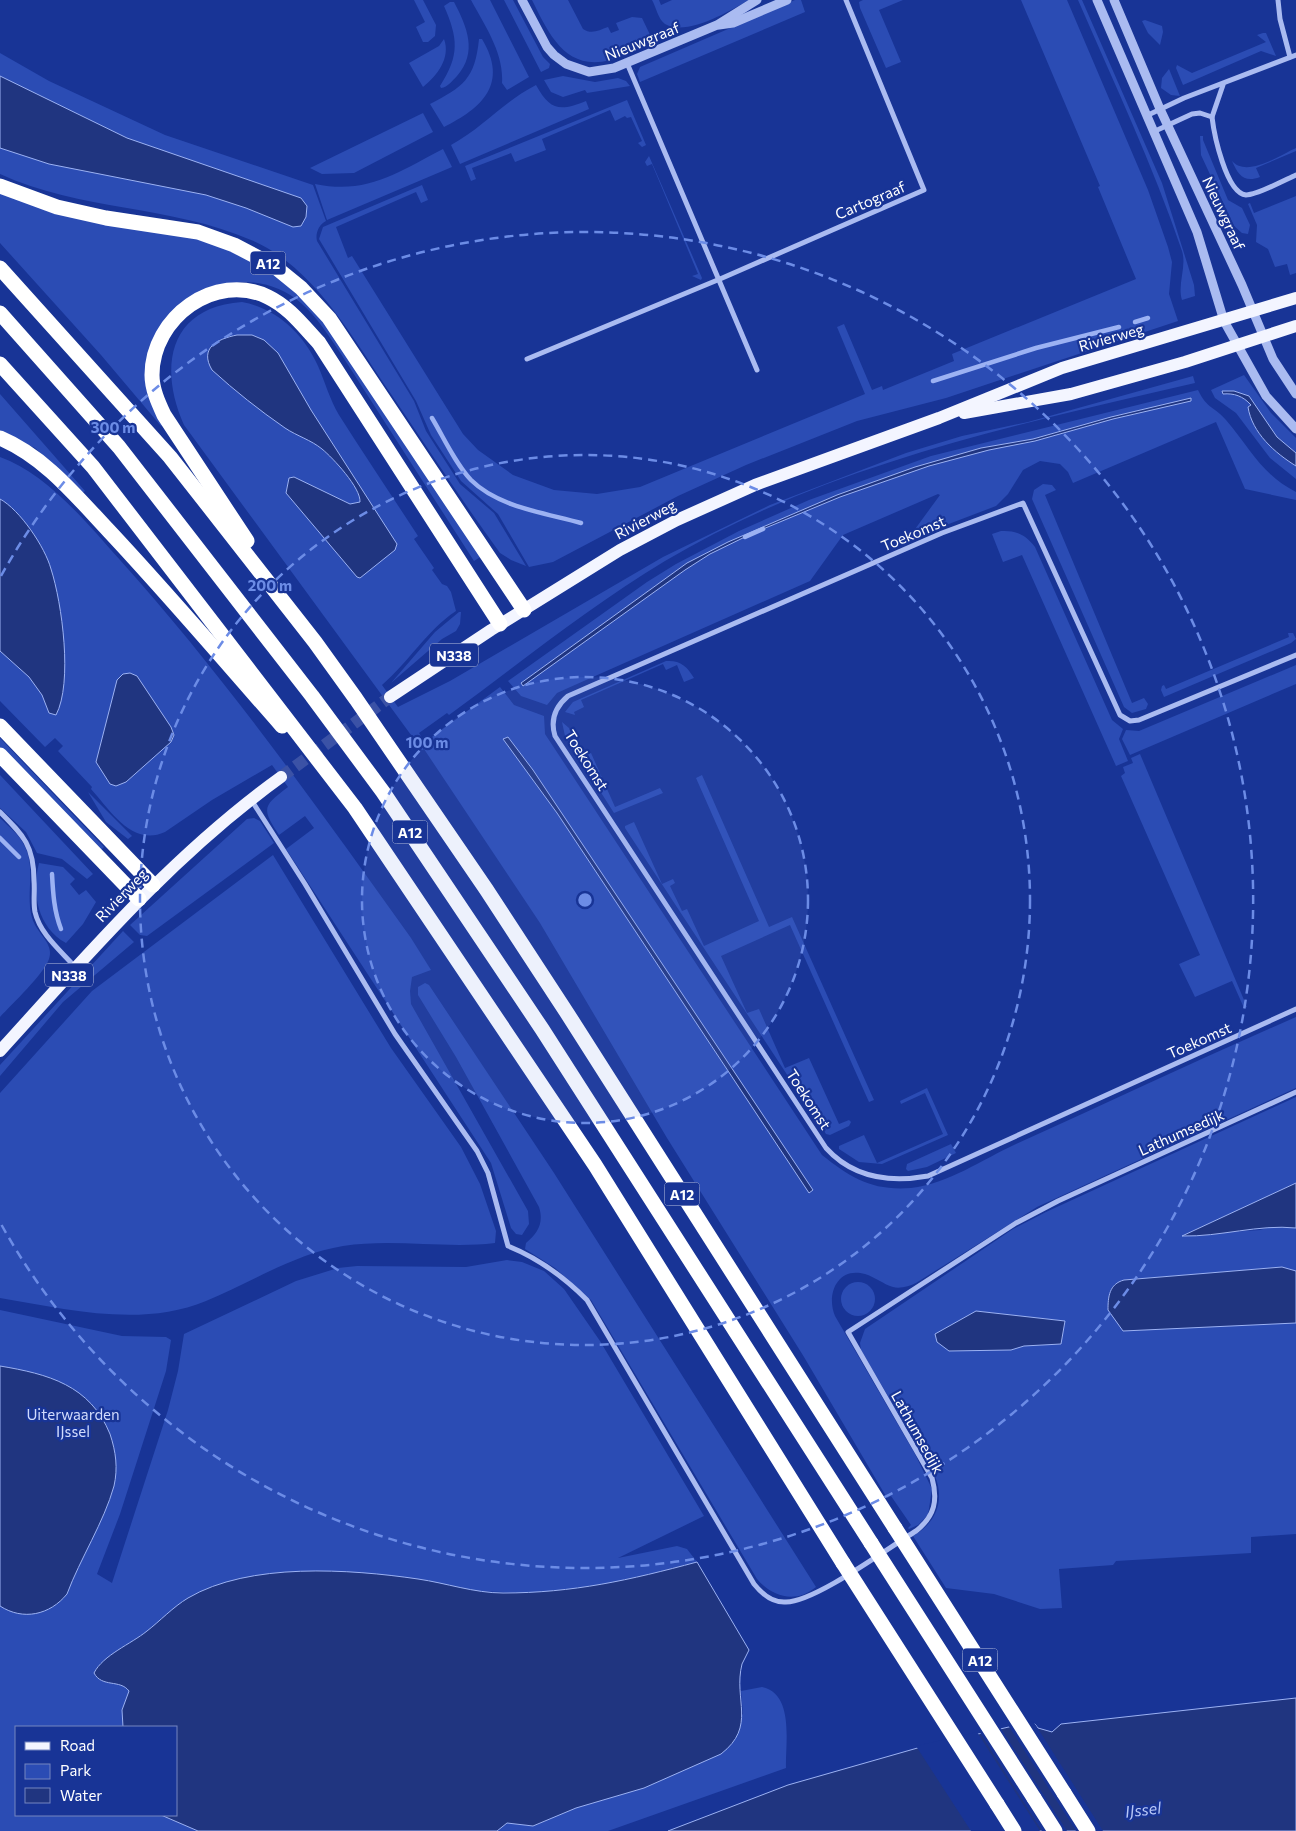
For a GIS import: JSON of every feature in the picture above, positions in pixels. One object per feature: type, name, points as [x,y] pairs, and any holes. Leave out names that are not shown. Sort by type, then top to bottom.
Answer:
[{"type":"highway","name":"A12","points":[[0,186],[57,206],[106,218],[198,232],[234,245],[274,266],[301,288],[329,318],[524,610]]},
{"type":"highway","name":"A12","points":[[0,268],[170,457],[315,642]]},
{"type":"highway","name":"A12","points":[[500,624],[319,343],[282,304],[250,290],[215,292],[196,300],[182,310],[160,339],[152,375],[156,396],[175,433],[315,642],[406,769],[492,898],[1088,1831]]},
{"type":"highway","name":"A12","points":[[0,314],[119,447],[312,696],[383,792],[547,1037],[1055,1831]]},
{"type":"highway","name":"A12","points":[[0,364],[94,467],[355,808],[594,1165],[843,1563],[1014,1831]]},
{"type":"highway","name":"A12","points":[[0,438],[32,455],[85,506],[131,554],[355,808]]},
{"type":"highway","points":[[0,726],[153,885]]},
{"type":"highway","points":[[0,755],[139,899]]},
{"type":"main road","name":"Rivierweg","points":[[390,697],[500,624],[620,550],[677,520],[755,485],[939,418],[1062,368],[1296,298]]},
{"type":"main road","name":"Rivierweg","points":[[939,418],[1071,394],[1296,326]]},
{"type":"main road","name":"Rivierweg","points":[[0,1051],[153,885],[251,799],[281,777]]},
{"type":"street","name":"Nieuwgraaf","points":[[522,0],[547,47],[566,64],[577,69],[600,72],[627,63],[717,25],[757,0]]},
{"type":"street","name":"Nieuwgraaf","points":[[717,25],[733,23],[787,0]]},
{"type":"street","name":"Cartograaf","points":[[720,279],[924,190],[846,0]]},
{"type":"street","name":"Nieuwgraaf","points":[[1097,0],[1197,232],[1224,321],[1266,396],[1296,429]]},
{"type":"street","name":"Nieuwgraaf","points":[[1114,0],[1167,126],[1254,312],[1273,359],[1296,394]]},
{"type":"street","points":[[1146,116],[1293,56],[1280,19],[1278,0]]},
{"type":"street","points":[[627,63],[758,370]]},
{"type":"street","name":"Nieuwgraaf","points":[[1223,85],[1212,117],[1213,131],[1234,189],[1246,195],[1251,194],[1296,175]]},
{"type":"street","points":[[1153,132],[1200,113],[1212,117]]},
{"type":"street","points":[[527,359],[720,279]]},
{"type":"street","name":"Toekomst","points":[[1296,655],[1146,717],[1130,721],[1124,718],[1120,715],[1023,503],[942,533],[568,696],[557,707],[553,723],[555,736],[826,1148],[843,1162],[869,1176],[895,1180],[928,1176],[1296,1009]]},
{"type":"street","name":"Lathumsedijk","points":[[251,799],[305,884],[395,1034],[477,1151],[488,1173],[508,1246],[531,1256],[573,1286],[587,1300],[754,1584],[760,1591],[776,1601],[796,1602],[808,1598],[916,1531],[924,1524],[934,1508],[935,1488],[932,1478],[848,1332],[1016,1223],[1058,1201],[1296,1092]]},
{"type":"street","points":[[0,812],[19,831],[30,848],[34,869],[35,910],[39,922],[47,935],[76,967]]},
{"type":"green space","points":[[414,0],[423,0],[436,25],[435,36],[428,42],[423,42],[416,27],[425,22]]},
{"type":"green space","points":[[471,0],[490,0],[529,77],[507,90],[502,83],[502,72],[497,50]]},
{"type":"green space","points":[[504,0],[513,0],[543,57],[550,64],[549,68],[541,72]]},
{"type":"green space","points":[[532,0],[568,0],[583,29],[589,32],[608,27],[611,33],[619,30],[616,23],[632,17],[642,18],[654,43],[610,60],[594,62],[581,60],[570,55],[560,46],[545,25]]},
{"type":"green space","points":[[652,0],[659,0],[661,5],[672,0],[749,0],[708,21],[696,25],[674,27],[663,22]]},
{"type":"green space","points":[[795,0],[801,0],[805,12],[640,82],[637,74],[640,67]]},
{"type":"green space","points":[[863,0],[903,0],[879,10],[901,62],[886,68],[860,8],[859,2]]},
{"type":"green space","points":[[1021,0],[1067,0],[1148,190],[1168,247],[1172,262],[1169,294],[1178,321],[946,398],[857,421],[746,465],[678,496],[553,562],[529,567],[498,514],[461,481],[431,435],[416,401],[319,239],[323,227],[422,185],[428,200],[421,203],[416,192],[336,227],[348,258],[352,256],[463,434],[478,450],[513,475],[554,490],[597,494],[640,487],[865,394],[837,327],[844,324],[872,390],[882,386],[883,390],[954,361],[952,354],[1136,279],[1098,187],[1100,186]]},
{"type":"green space","points":[[1078,0],[1082,0],[1162,183],[1194,285],[1195,296],[1182,300],[1183,257],[1171,219],[1146,156]]},
{"type":"green space","points":[[454,2],[463,21],[469,49],[463,67],[457,76],[450,84],[441,88],[440,86],[454,56],[454,37],[444,6]]},
{"type":"green space","points":[[1145,20],[1162,26],[1163,32],[1160,45],[1148,33],[1142,21]]},
{"type":"green space","points":[[1266,33],[1276,56],[1261,51],[1183,85],[1176,68],[1177,65],[1192,73],[1266,42],[1257,35]]},
{"type":"green space","points":[[444,39],[446,53],[444,60],[438,72],[423,87],[409,63],[439,46]]},
{"type":"green space","points":[[479,39],[482,39],[490,55],[493,69],[492,82],[480,103],[458,120],[444,127],[430,104],[459,87],[465,80],[474,64]]},
{"type":"green space","points":[[0,53],[49,81],[165,135],[313,185],[326,221],[318,229],[317,241],[414,401],[426,431],[460,484],[494,513],[526,566],[500,553],[331,306],[295,268],[274,252],[251,240],[221,229],[158,213],[62,195],[30,186],[0,174]]},
{"type":"green space","points":[[1169,69],[1180,96],[1171,95],[1161,88],[1162,78]]},
{"type":"green space","points":[[563,76],[595,82],[618,78],[626,81],[630,86],[587,93],[585,90],[563,97],[551,92],[544,80]]},
{"type":"green space","points":[[536,85],[551,104],[569,107],[586,101],[589,109],[460,164],[451,145],[474,130],[513,99]]},
{"type":"green space","points":[[627,100],[646,145],[642,147],[638,143],[642,141],[631,117],[627,118],[625,116],[615,121],[610,110],[542,139],[546,150],[515,162],[511,153],[472,168],[476,179],[471,181],[465,166]]},
{"type":"green space","points":[[423,113],[433,132],[354,173],[322,174],[310,168]]},
{"type":"green space","points":[[1200,136],[1203,136],[1228,200],[1242,208],[1250,225],[1248,234],[1242,233],[1234,226],[1201,155]]},
{"type":"green space","points":[[1296,148],[1296,151],[1256,168],[1260,177],[1254,179],[1242,177],[1232,161],[1238,166],[1255,166],[1264,164]]},
{"type":"green space","points":[[443,149],[452,167],[327,220],[315,184],[334,187],[367,184],[397,173]]},
{"type":"green space","points":[[649,156],[702,278],[701,280],[692,276],[698,274],[652,164],[647,166],[645,162]]},
{"type":"green space","points":[[0,193],[205,241],[249,260],[277,277],[295,292],[325,324],[482,556],[474,561],[332,340],[301,303],[289,294],[276,288],[248,282],[219,285],[205,290],[174,310],[155,335],[152,347],[163,424],[161,426],[101,355],[0,243]]},
{"type":"green space","points":[[1296,196],[1296,273],[1290,275],[1287,264],[1275,267],[1268,249],[1256,242],[1257,225],[1248,204],[1250,203],[1254,213]]},
{"type":"green space","points":[[242,302],[254,305],[277,316],[288,324],[305,343],[318,366],[339,415],[418,536],[414,539],[434,568],[432,570],[442,584],[447,586],[451,592],[456,611],[427,637],[401,667],[382,685],[398,707],[450,681],[663,557],[770,505],[906,453],[962,436],[1028,422],[1193,376],[1195,383],[991,432],[923,452],[856,474],[790,499],[727,528],[637,578],[556,635],[449,715],[447,713],[419,733],[425,742],[500,687],[514,705],[544,716],[545,734],[822,1155],[853,1176],[873,1185],[911,1188],[938,1182],[1016,1144],[1296,1017],[1296,1088],[1037,1207],[914,1284],[896,1288],[869,1275],[855,1273],[847,1274],[836,1284],[832,1299],[835,1316],[915,1454],[932,1489],[928,1515],[918,1525],[909,1529],[911,1525],[891,1496],[887,1498],[804,1357],[667,1138],[540,923],[424,749],[422,750],[184,425],[176,403],[172,382],[172,362],[176,344],[185,328],[198,315],[217,306]]},
{"type":"green space","points":[[1244,375],[1271,413],[1296,438],[1296,479],[1270,458],[1236,413],[1215,398],[1211,390]]},
{"type":"green space","points":[[1198,390],[1205,401],[1226,420],[1265,469],[1274,478],[1296,492],[1296,500],[1245,489],[1216,422],[1073,483],[1068,472],[1060,464],[1040,461],[1023,470],[1008,494],[996,506],[912,538],[910,536],[940,495],[938,494],[843,535],[810,581],[557,693],[547,705],[521,696],[508,681],[647,582],[676,564],[739,531],[809,500],[931,456]]},
{"type":"green space","points":[[0,394],[85,491],[82,493],[35,448],[0,431]]},
{"type":"green space","points":[[0,457],[34,475],[50,487],[94,531],[159,605],[270,744],[411,938],[431,970],[412,977],[411,1004],[528,1211],[529,1224],[522,1235],[516,1234],[511,1228],[491,1163],[286,849],[314,828],[305,816],[279,835],[269,819],[267,808],[269,803],[288,787],[272,765],[212,800],[165,832],[142,835],[132,831],[114,816],[91,789],[92,787],[58,751],[63,746],[55,738],[45,747],[0,701]]},
{"type":"green space","points":[[1043,484],[1052,485],[1056,490],[1045,495],[1132,703],[1144,698],[1148,704],[1146,709],[1132,713],[1124,707],[1032,499],[1034,490]]},
{"type":"green space","points":[[1001,531],[1011,531],[1020,534],[1035,547],[1112,720],[1123,729],[1119,739],[1128,761],[1116,766],[1022,555],[1003,562],[992,534]]},
{"type":"green space","points":[[461,612],[460,624],[456,631],[442,639],[391,683],[435,632]]},
{"type":"green space","points":[[1288,633],[1293,633],[1296,639],[1291,643],[1164,697],[1161,690],[1162,686],[1164,685],[1166,689],[1289,637]]},
{"type":"green space","points":[[666,661],[683,665],[694,678],[684,682],[677,665],[666,670],[663,664],[581,700],[584,707],[574,712],[575,715],[565,712],[573,702]]},
{"type":"green space","points":[[1296,665],[1296,684],[1130,755],[1122,739],[1126,730],[1139,731]]},
{"type":"green space","points":[[562,722],[569,728],[581,757],[591,753],[615,807],[660,788],[663,793],[614,813],[565,736]]},
{"type":"green space","points":[[0,738],[104,847],[100,851],[0,747]]},
{"type":"green space","points":[[1140,754],[1247,1007],[1244,1008],[1232,981],[1195,997],[1179,964],[1200,955],[1121,776],[1125,773],[1123,767],[1133,763],[1131,758]]},
{"type":"green space","points":[[0,775],[93,874],[87,879],[62,859],[37,853],[26,832],[0,808]]},
{"type":"green space","points":[[702,775],[769,927],[792,917],[874,1100],[869,1102],[790,925],[721,956],[747,1013],[759,1009],[785,1068],[809,1058],[839,1124],[849,1120],[851,1122],[849,1126],[830,1135],[826,1134],[625,828],[625,826],[634,822],[662,884],[673,879],[675,883],[670,886],[682,911],[687,909],[704,946],[759,921],[696,778]]},
{"type":"green space","points":[[88,792],[132,836],[128,839],[106,822]]},
{"type":"green space","points":[[0,818],[17,835],[25,847],[30,866],[30,906],[32,916],[35,925],[48,945],[50,954],[41,973],[0,1017]]},
{"type":"green space","points":[[254,818],[260,821],[274,843],[147,936],[140,935],[130,925],[247,819]]},
{"type":"green space","points":[[273,855],[391,1048],[461,1147],[480,1184],[496,1231],[495,1243],[457,1245],[381,1243],[343,1246],[307,1255],[206,1301],[181,1309],[156,1313],[130,1315],[103,1314],[0,1298],[0,1093],[92,991]]},
{"type":"green space","points":[[39,863],[63,867],[75,879],[70,884],[79,895],[86,890],[96,902],[83,924],[66,943],[49,928],[39,909],[36,886]]},
{"type":"green space","points":[[123,931],[134,942],[63,1002],[0,1076],[0,1065]]},
{"type":"green space","points":[[425,983],[429,985],[554,1173],[816,1587],[808,1592],[792,1597],[777,1594],[757,1579],[591,1300],[555,1268],[525,1249],[526,1243],[539,1227],[541,1218],[539,1207],[456,1057],[418,995],[418,987]]},
{"type":"green space","points":[[927,1088],[948,1135],[882,1164],[859,1162],[839,1149],[839,1146],[864,1135],[877,1163],[943,1134],[925,1093],[901,1104],[900,1101]]},
{"type":"green space","points":[[1296,1097],[1296,1183],[1184,1235],[1260,1230],[1274,1226],[1296,1228],[1296,1271],[1282,1267],[1124,1280],[1114,1285],[1108,1301],[1175,1328],[1296,1323],[1296,1534],[1251,1537],[1251,1553],[1116,1561],[1113,1565],[1059,1569],[1062,1608],[1040,1609],[994,1594],[946,1588],[913,1536],[928,1525],[936,1510],[939,1494],[935,1476],[861,1350],[860,1343],[865,1329],[1013,1229]],"holes":[[[976,1311],[1065,1321],[1061,1344],[1024,1346],[1011,1350]]]},
{"type":"green space","points":[[951,1144],[956,1153],[927,1167],[908,1171],[906,1169],[907,1164]]},
{"type":"green space","name":"Uiterwaarden IJssel","points":[[507,1260],[522,1262],[544,1271],[564,1289],[600,1341],[704,1516],[618,1558],[677,1546],[687,1549],[697,1562],[616,1583],[572,1591],[525,1593],[478,1591],[387,1575],[135,1641],[97,1668],[105,1682],[122,1685],[130,1692],[122,1710],[123,1726],[15,1726],[15,1816],[163,1816],[198,1831],[0,1831],[0,1310],[122,1336],[166,1337],[171,1340],[166,1371],[120,1514],[97,1574],[112,1583],[168,1410],[178,1371],[184,1334],[296,1281],[338,1268],[357,1266],[466,1267]]},
{"type":"green space","points":[[858,1282],[865,1283],[870,1287],[874,1292],[874,1306],[870,1311],[865,1315],[858,1316],[851,1315],[846,1311],[842,1306],[841,1299],[842,1292],[846,1287],[851,1283]]},
{"type":"green space","points":[[762,1687],[780,1699],[784,1710],[787,1734],[786,1768],[608,1831],[497,1831],[507,1823],[533,1826],[576,1808],[643,1788],[668,1776],[743,1714],[741,1691]]},
{"type":"water","points":[[0,76],[127,138],[301,198],[307,206],[306,217],[301,226],[293,227],[246,208],[206,195],[49,164],[0,148]]},
{"type":"water","points":[[237,335],[252,335],[264,340],[278,353],[311,410],[397,544],[395,550],[360,578],[357,577],[286,493],[289,478],[294,477],[350,504],[360,502],[351,481],[322,449],[275,421],[238,393],[212,370],[208,356],[209,350],[217,342]]},
{"type":"water","points":[[1222,391],[1234,391],[1249,396],[1277,437],[1296,453],[1296,466],[1280,455],[1259,434],[1250,416],[1248,407],[1251,405],[1245,399],[1231,394],[1223,394]]},
{"type":"water","points":[[1191,398],[1191,401],[929,466],[840,497],[751,534],[710,554],[685,570],[523,686],[521,683],[687,563],[728,542],[837,495],[915,467],[981,448],[1033,439],[1111,417]]},
{"type":"water","points":[[0,499],[16,511],[38,540],[48,560],[55,584],[62,622],[65,664],[61,701],[56,715],[49,713],[42,695],[29,677],[0,651]]},
{"type":"water","points":[[130,673],[137,676],[171,727],[174,735],[171,742],[126,782],[116,786],[110,784],[96,762],[117,680],[123,674]]},
{"type":"water","points":[[508,737],[533,770],[813,1190],[809,1193],[557,813],[503,739]]},
{"type":"water","points":[[1296,1183],[1296,1228],[1282,1227],[1211,1235],[1182,1236]]},
{"type":"water","points":[[1282,1267],[1296,1271],[1296,1323],[1123,1331],[1108,1310],[1109,1296],[1112,1288],[1124,1280]]},
{"type":"water","points":[[976,1311],[1065,1321],[1061,1344],[1024,1346],[1011,1350],[949,1351],[937,1342],[935,1334]]},
{"type":"water","points":[[0,1366],[51,1378],[79,1393],[102,1417],[110,1434],[115,1454],[115,1479],[110,1500],[67,1594],[53,1607],[36,1613],[18,1613],[0,1606]]},
{"type":"water","points":[[697,1562],[749,1650],[742,1664],[740,1677],[742,1712],[738,1733],[732,1744],[721,1754],[644,1788],[576,1808],[533,1826],[507,1823],[497,1831],[198,1831],[163,1816],[178,1816],[178,1726],[123,1726],[122,1710],[129,1691],[121,1685],[97,1678],[94,1673],[111,1655],[147,1631],[188,1598],[213,1586],[240,1578],[300,1571],[331,1571],[391,1575],[471,1590],[503,1593],[577,1588]]},
{"type":"water","name":"IJssel","points":[[1296,1698],[1296,1831],[668,1831],[788,1785],[921,1747],[1022,1724],[1035,1724],[1038,1728],[1052,1732],[1061,1724]]},
{"type":"pier","points":[[1033,1721],[1103,1831],[1076,1831],[1008,1725]]},
{"type":"pier","points":[[1000,1727],[1067,1831],[1042,1831],[979,1731]]},
{"type":"pier","points":[[977,1732],[1040,1831],[971,1831],[916,1746]]},
{"type":"waterway","points":[[1135,322],[1148,318]]},
{"type":"waterway","points":[[933,381],[1036,348],[1119,327]]},
{"type":"waterway","points":[[432,418],[460,466],[471,480],[482,489],[508,503],[581,523]]},
{"type":"waterway","points":[[745,537],[763,529]]},
{"type":"waterway","points":[[0,838],[19,857]]},
{"type":"waterway","points":[[52,874],[55,909],[61,929]]},
{"type":"tunnel","points":[[281,777],[390,697]]}]
